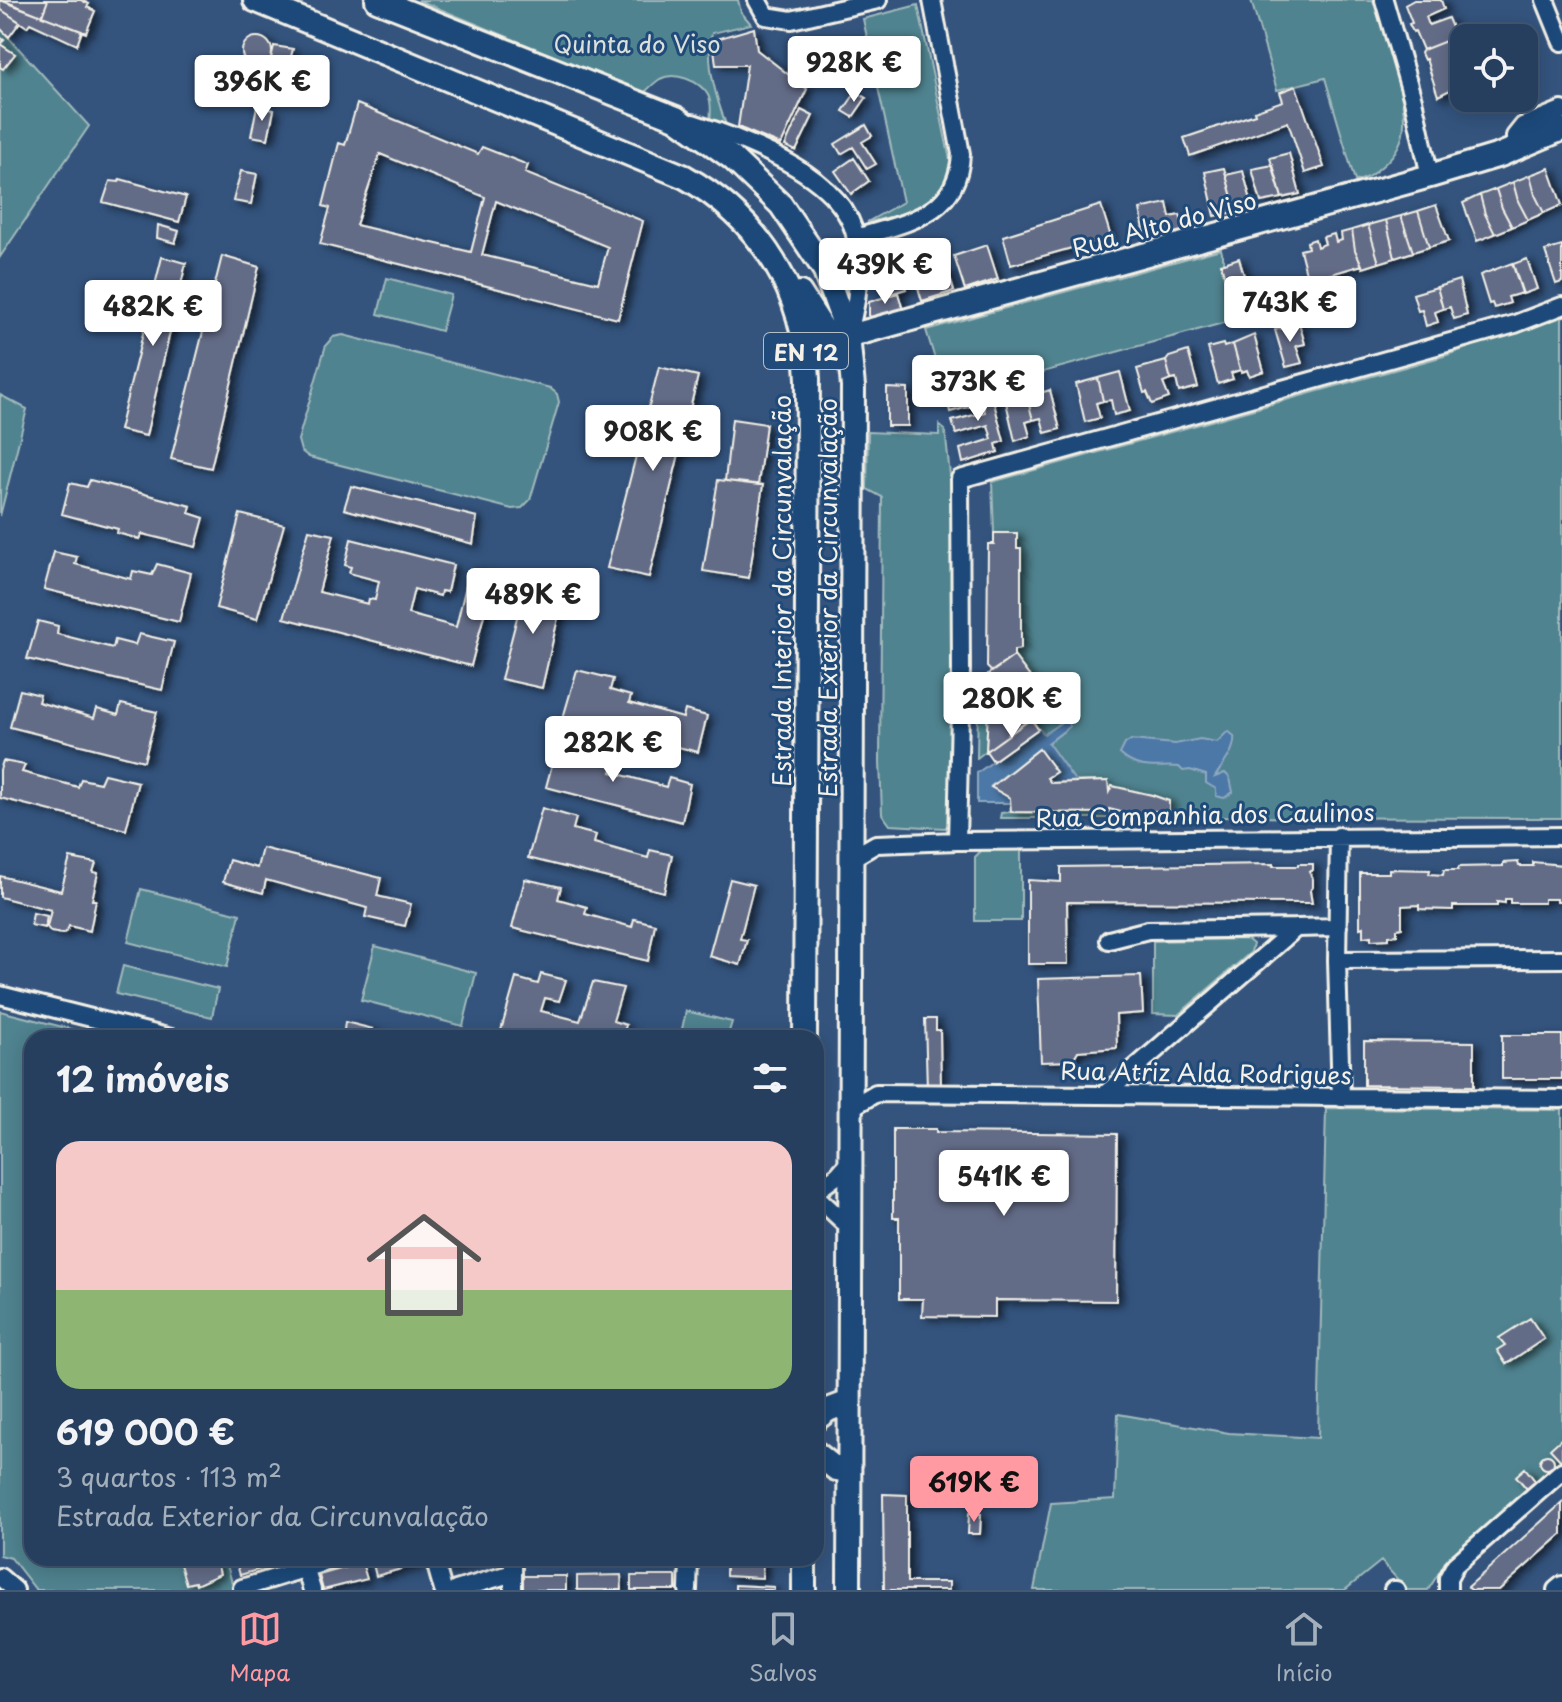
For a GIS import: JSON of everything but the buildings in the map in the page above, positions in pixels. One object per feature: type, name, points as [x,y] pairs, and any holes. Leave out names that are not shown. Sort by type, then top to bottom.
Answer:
[{"type":"main road","name":"Estrada Interior da Circunvalação","points":[[255,0],[685,177],[731,207],[773,257],[797,308],[807,357],[805,1030]]},
{"type":"main road","name":"Estrada Exterior da Circunvalação","points":[[377,0],[676,118],[732,158],[781,205],[824,269],[848,335],[853,387],[849,1590]]},
{"type":"main road","name":"Rua Alto do Viso","points":[[848,335],[1430,176],[1510,151],[1562,129]]},
{"type":"main road","points":[[773,257],[813,311],[821,327],[831,335],[848,335]]},
{"type":"main road","points":[[824,1413],[849,1402]]},
{"type":"main road","points":[[824,1459],[836,1469],[848,1471]]},
{"type":"main road","points":[[804,1566],[804,1590]]},
{"type":"street","points":[[757,0],[766,16],[791,20],[878,0]]},
{"type":"street","points":[[856,238],[925,216],[951,194],[960,175],[961,154],[932,0]]},
{"type":"street","points":[[1384,0],[1413,100],[1430,176]]},
{"type":"street","points":[[1545,0],[1562,42]]},
{"type":"street","points":[[1510,151],[1515,136],[1523,126],[1562,110]]},
{"type":"street","points":[[676,118],[768,153],[817,181],[842,208],[856,238],[857,305],[848,335]]},
{"type":"street","points":[[957,841],[961,670],[960,479],[1515,324],[1562,306]]},
{"type":"street","points":[[1339,836],[1337,960],[1341,1098]]},
{"type":"street","name":"Rua Companhia dos Caulinos","points":[[852,858],[876,844],[957,841],[1562,836]]},
{"type":"street","points":[[1109,940],[1148,930],[1338,927]]},
{"type":"street","points":[[1104,1095],[1296,928]]},
{"type":"street","points":[[1337,960],[1562,959]]},
{"type":"street","points":[[0,995],[139,1030]]},
{"type":"street","name":"Rua Atriz Alda Rodrigues","points":[[852,1107],[876,1093],[1562,1099]]},
{"type":"street","points":[[824,1187],[850,1161]]},
{"type":"street","points":[[824,1202],[850,1228]]},
{"type":"street","points":[[1448,1590],[1448,1578],[1455,1565],[1562,1471]]},
{"type":"street","points":[[242,1588],[312,1566]]},
{"type":"street","points":[[436,1566],[443,1590]]},
{"type":"street","points":[[688,1590],[689,1566]]},
{"type":"street","points":[[305,1568],[312,1590]]},
{"type":"street","points":[[456,1590],[513,1574]]},
{"type":"street","points":[[1556,1590],[1562,1585]]},
{"type":"green space","name":"Quinta do Viso","points":[[418,0],[738,0],[741,12],[751,24],[712,33],[710,45],[713,82],[728,130],[710,121],[708,95],[699,85],[687,79],[666,77],[644,93]]},
{"type":"green space","points":[[1251,0],[1373,0],[1397,78],[1404,123],[1395,152],[1373,174],[1355,181],[1325,78],[1277,90]]},
{"type":"green space","points":[[918,5],[950,160],[940,189],[932,199],[910,211],[867,222],[903,202],[863,19]]},
{"type":"green space","points":[[0,28],[89,126],[0,257]]},
{"type":"green space","points":[[1221,249],[1238,319],[947,398],[926,330]]},
{"type":"green space","points":[[387,278],[451,295],[441,331],[378,314]]},
{"type":"green space","points":[[1562,315],[1562,818],[1176,817],[1176,812],[1169,811],[1169,801],[1109,792],[1108,781],[1075,781],[1048,743],[1069,727],[1064,720],[1044,735],[1031,719],[1048,706],[1033,688],[1036,684],[1014,656],[1014,650],[1021,648],[1021,548],[1017,548],[1017,533],[994,533],[992,482],[1444,356]]},
{"type":"green space","points":[[343,335],[550,388],[557,394],[559,402],[530,500],[522,508],[512,509],[309,457],[301,451],[298,440],[326,345],[333,337]]},
{"type":"green space","points":[[0,395],[27,409],[0,516]]},
{"type":"green space","points":[[939,425],[945,430],[951,484],[954,757],[950,823],[945,828],[890,825],[882,814],[882,497],[867,489],[868,432],[939,435]]},
{"type":"green space","points":[[993,690],[1002,702],[988,712],[986,751],[977,758],[978,701]]},
{"type":"green space","points":[[1001,813],[1108,813],[1122,816],[1000,818]]},
{"type":"green space","points":[[982,850],[1021,850],[1021,921],[975,921],[975,857]]},
{"type":"green space","points":[[141,889],[240,914],[227,967],[128,942]]},
{"type":"green space","points":[[1247,939],[1253,944],[1251,952],[1178,1015],[1153,1014],[1153,941]]},
{"type":"green space","points":[[375,946],[476,973],[463,1026],[361,1000]]},
{"type":"green space","points":[[123,966],[218,989],[212,1017],[116,994]]},
{"type":"green space","points":[[0,1011],[75,1030],[24,1030],[24,1566],[227,1566],[234,1590],[36,1590],[11,1558],[0,1555]]},
{"type":"green space","points":[[686,1011],[732,1022],[730,1030],[682,1030]]},
{"type":"green space","points":[[1326,1108],[1562,1110],[1562,1458],[1444,1565],[1428,1590],[1407,1590],[1381,1561],[1345,1590],[1034,1590],[1051,1503],[1115,1499],[1118,1414],[1229,1433],[1318,1438]]},
{"type":"water","points":[[1065,720],[1070,726],[1048,743],[1075,781],[1051,783],[1047,778],[1056,772],[1039,749],[991,786],[1010,798],[1010,803],[977,803],[977,773],[1039,728],[1044,734]]},
{"type":"water","points":[[1228,731],[1234,736],[1233,747],[1215,777],[1225,773],[1230,778],[1233,792],[1224,798],[1216,796],[1216,789],[1206,783],[1206,775],[1183,771],[1179,767],[1141,765],[1120,754],[1131,740],[1175,744],[1200,739],[1217,742]]}]
